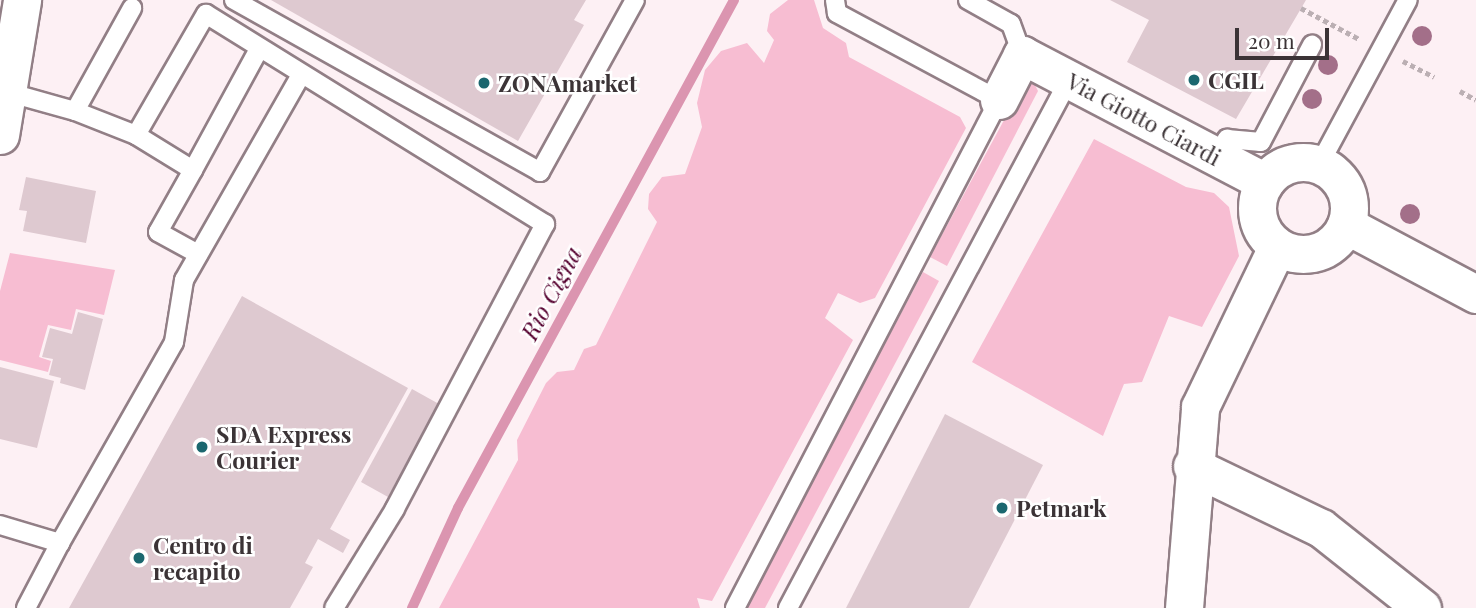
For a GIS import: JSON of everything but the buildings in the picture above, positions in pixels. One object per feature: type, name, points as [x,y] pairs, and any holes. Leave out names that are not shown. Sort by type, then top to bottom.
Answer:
[{"type":"street","points":[[0,135],[22,0]]},
{"type":"street","points":[[999,100],[1022,55]]},
{"type":"street","name":"Via Giotto Ciardi","points":[[1022,55],[1265,182]]},
{"type":"street","points":[[1295,163],[1318,165],[1345,189],[1346,225],[1317,253],[1277,247],[1259,224],[1265,182],[1295,163]]},
{"type":"street","points":[[1346,225],[1476,294]]},
{"type":"street","points":[[1184,608],[1192,466],[1200,407],[1277,247]]},
{"type":"street","points":[[1192,466],[1321,528],[1422,608]]},
{"type":"lane","points":[[234,0],[540,172],[635,0]]},
{"type":"lane","points":[[735,608],[999,100],[837,13],[835,0]]},
{"type":"lane","points":[[968,0],[1011,24],[1022,55]]},
{"type":"lane","points":[[1318,165],[1408,0]]},
{"type":"lane","points":[[75,111],[132,8]]},
{"type":"lane","points":[[136,135],[206,14],[545,224],[395,509],[334,608]]},
{"type":"lane","points":[[1217,157],[1227,139],[1261,142],[1312,45]]},
{"type":"lane","points":[[198,254],[158,232],[259,49]]},
{"type":"lane","points":[[26,608],[174,342],[184,280],[301,75]]},
{"type":"lane","points":[[788,608],[1069,80]]},
{"type":"lane","points":[[7,92],[75,111],[136,135],[193,170]]},
{"type":"lane","points":[[0,525],[60,543]]},
{"type":"path","points":[[1301,8],[1364,41]]},
{"type":"path","points":[[1399,59],[1434,77]]},
{"type":"path","points":[[1460,91],[1476,100]]},
{"type":"shaded area","points":[[788,0],[814,0],[823,28],[846,43],[849,57],[960,117],[966,128],[875,298],[860,303],[838,293],[825,318],[853,340],[712,601],[697,598],[700,608],[439,608],[518,460],[517,440],[546,383],[557,372],[574,370],[584,349],[596,345],[657,222],[648,209],[649,194],[662,177],[685,174],[702,127],[697,103],[705,70],[721,51],[747,43],[764,63],[774,40],[767,31],[770,14]]},
{"type":"shaded area","points":[[1033,81],[1038,91],[947,266],[930,257],[1023,85]]},
{"type":"shaded area","points":[[1094,139],[1186,187],[1214,193],[1229,207],[1239,256],[1202,327],[1169,316],[1142,382],[1124,384],[1103,436],[972,362]]},
{"type":"shaded area","points":[[10,253],[115,270],[104,315],[76,309],[71,330],[48,325],[39,357],[51,361],[48,372],[0,360],[0,291]]},
{"type":"shaded area","points":[[923,272],[939,281],[765,608],[744,608]]},
{"type":"waterway","name":"Rio Cigna","points":[[412,608],[458,508],[734,0]]},
{"type":"place","name":"CGIL","points":[[1194,80]]},
{"type":"place","name":"ZONAmarket","points":[[484,83]]},
{"type":"place","name":"SDA Express Courier","points":[[202,447]]},
{"type":"place","name":"Petmark","points":[[1002,508]]},
{"type":"place","name":"Centro di recapito","points":[[139,558]]}]
